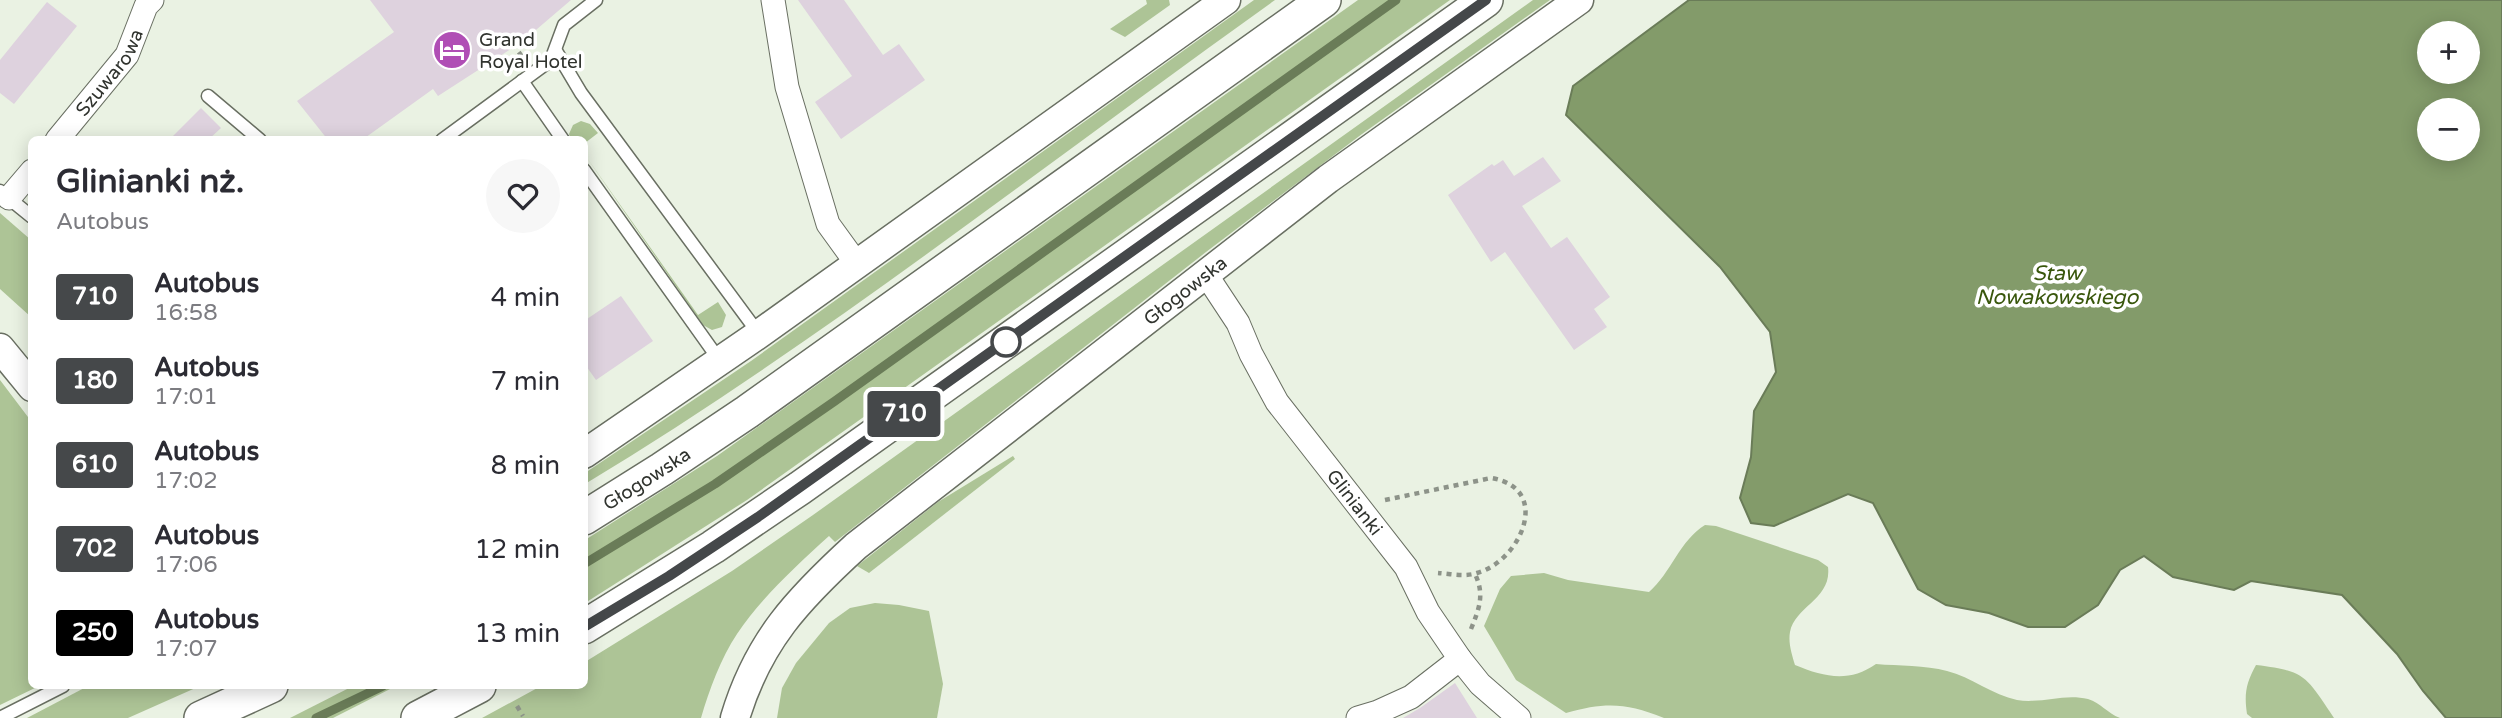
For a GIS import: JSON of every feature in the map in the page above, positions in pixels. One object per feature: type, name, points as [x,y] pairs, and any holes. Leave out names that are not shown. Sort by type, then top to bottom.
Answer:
[{"type":"main road","name":"Głogowska","points":[[588,515],[726,426],[1324,0]]},
{"type":"main road","points":[[588,625],[669,576],[758,517],[1486,0]]},
{"type":"main road","points":[[201,718],[264,689]]},
{"type":"main road","points":[[418,718],[473,689]]},
{"type":"street","name":"Szuwarowa","points":[[60,136],[127,55],[146,6],[152,0]]},
{"type":"street","points":[[773,0],[787,87],[828,224],[857,264]]},
{"type":"street","points":[[588,451],[759,334],[1226,0]]},
{"type":"street","name":"Głogowska","points":[[735,718],[745,685],[763,650],[802,597],[856,546],[1328,179],[1579,0]]},
{"type":"street","points":[[5,195],[28,175]]},
{"type":"street","name":"Glinianki","points":[[1205,273],[1238,323],[1277,402],[1406,567],[1428,611],[1460,659],[1480,684],[1519,718]]},
{"type":"street","points":[[0,348],[28,382]]},
{"type":"street","points":[[1358,718],[1411,697],[1460,659]]},
{"type":"lane","points":[[447,136],[551,60],[564,25],[596,0]]},
{"type":"lane","points":[[556,51],[581,93],[759,334]]},
{"type":"lane","points":[[522,81],[560,136]]},
{"type":"lane","points":[[208,96],[255,136]]},
{"type":"lane","points":[[588,176],[720,361]]},
{"type":"lane","points":[[5,195],[28,215]]},
{"type":"lane","points":[[0,718],[57,689]]},
{"type":"path","points":[[1356,503],[1396,498],[1491,478],[1515,485],[1524,498],[1525,512],[1516,544],[1507,556],[1490,569],[1475,574],[1439,573],[1406,567]]},
{"type":"path","points":[[1460,659],[1481,603],[1482,587],[1475,574]]},
{"type":"path","points":[[517,706],[523,716]]},
{"type":"shaded area","points":[[1146,0],[1169,0],[1170,5],[1125,37],[1110,29],[1147,4]]},
{"type":"shaded area","points":[[1254,0],[1275,0],[848,310],[762,370],[588,482],[588,471],[751,361]]},
{"type":"shaded area","points":[[1358,0],[1450,0],[747,500],[588,601],[588,538],[717,456]]},
{"type":"shaded area","points":[[1533,0],[1550,0],[1362,134],[1206,252],[835,542],[829,536],[768,595],[737,634],[716,674],[701,718],[482,718],[535,689],[588,689],[588,660],[732,571]]},
{"type":"shaded area","points":[[581,121],[590,124],[598,133],[588,141],[588,136],[570,136],[573,125]]},
{"type":"shaded area","points":[[588,159],[698,315],[718,302],[726,315],[722,327],[712,330],[703,325]]},
{"type":"shaded area","points":[[0,213],[28,237],[28,314],[0,289]]},
{"type":"shaded area","points":[[0,380],[28,417],[28,689],[33,689],[0,705]]},
{"type":"shaded area","points":[[1013,456],[1015,459],[869,573],[857,566],[938,502]]},
{"type":"shaded area","points":[[1705,525],[1716,526],[1818,560],[1828,567],[1828,578],[1819,595],[1793,623],[1790,645],[1795,665],[1816,673],[1836,676],[1856,674],[1876,664],[1939,669],[2017,700],[2070,697],[2088,699],[2120,718],[1664,718],[1638,709],[1616,706],[1593,707],[1566,713],[1516,680],[1484,626],[1500,589],[1511,576],[1544,573],[1568,580],[1649,592],[1664,576],[1689,539]]},
{"type":"shaded area","points":[[875,603],[929,611],[943,684],[937,718],[777,718],[782,688],[796,663],[829,623],[850,608]]},
{"type":"shaded area","points":[[2256,665],[2286,670],[2304,678],[2334,718],[2252,718],[2247,714],[2246,694]]},
{"type":"shaded area","points":[[82,689],[193,689],[128,718],[27,718]]},
{"type":"shaded area","points":[[347,689],[390,689],[333,718],[290,718]]},
{"type":"water","name":"Staw Nowakowskiego","points":[[1689,0],[2502,0],[2502,718],[2446,718],[2397,654],[2342,595],[2251,581],[2234,590],[2173,577],[2144,556],[2120,570],[2098,605],[2065,627],[2028,627],[1989,613],[1946,605],[1918,589],[1873,503],[1848,494],[1774,526],[1751,523],[1740,498],[1751,457],[1754,411],[1776,372],[1770,332],[1720,267],[1566,115],[1573,86]]},
{"type":"building","points":[[370,0],[571,0],[523,41],[438,96],[433,89],[368,136],[325,136],[297,101],[394,32]]},
{"type":"building","points":[[798,0],[844,0],[883,55],[899,44],[925,80],[841,139],[815,102],[852,76]]},
{"type":"building","points":[[47,2],[77,26],[14,104],[0,93],[0,60]]},
{"type":"building","points":[[201,108],[221,128],[212,136],[173,136]]},
{"type":"building","points":[[1543,157],[1561,181],[1522,206],[1551,248],[1567,237],[1610,297],[1594,309],[1607,327],[1574,350],[1505,252],[1491,262],[1448,195],[1492,164],[1494,166],[1503,160],[1514,176]]},
{"type":"building","points":[[621,296],[653,341],[596,380],[588,369],[588,318]]},
{"type":"building","points":[[1455,683],[1477,718],[1403,718],[1420,708]]},
{"type":"waterway","points":[[588,562],[715,484],[835,401],[1396,0]]},
{"type":"waterway","points":[[316,718],[377,689]]},
{"type":"bus line","name":"710","points":[[588,625],[669,576],[886,428],[1486,0]]},
{"type":"place","name":"Grand Royal Hotel","points":[[452,50]]}]
